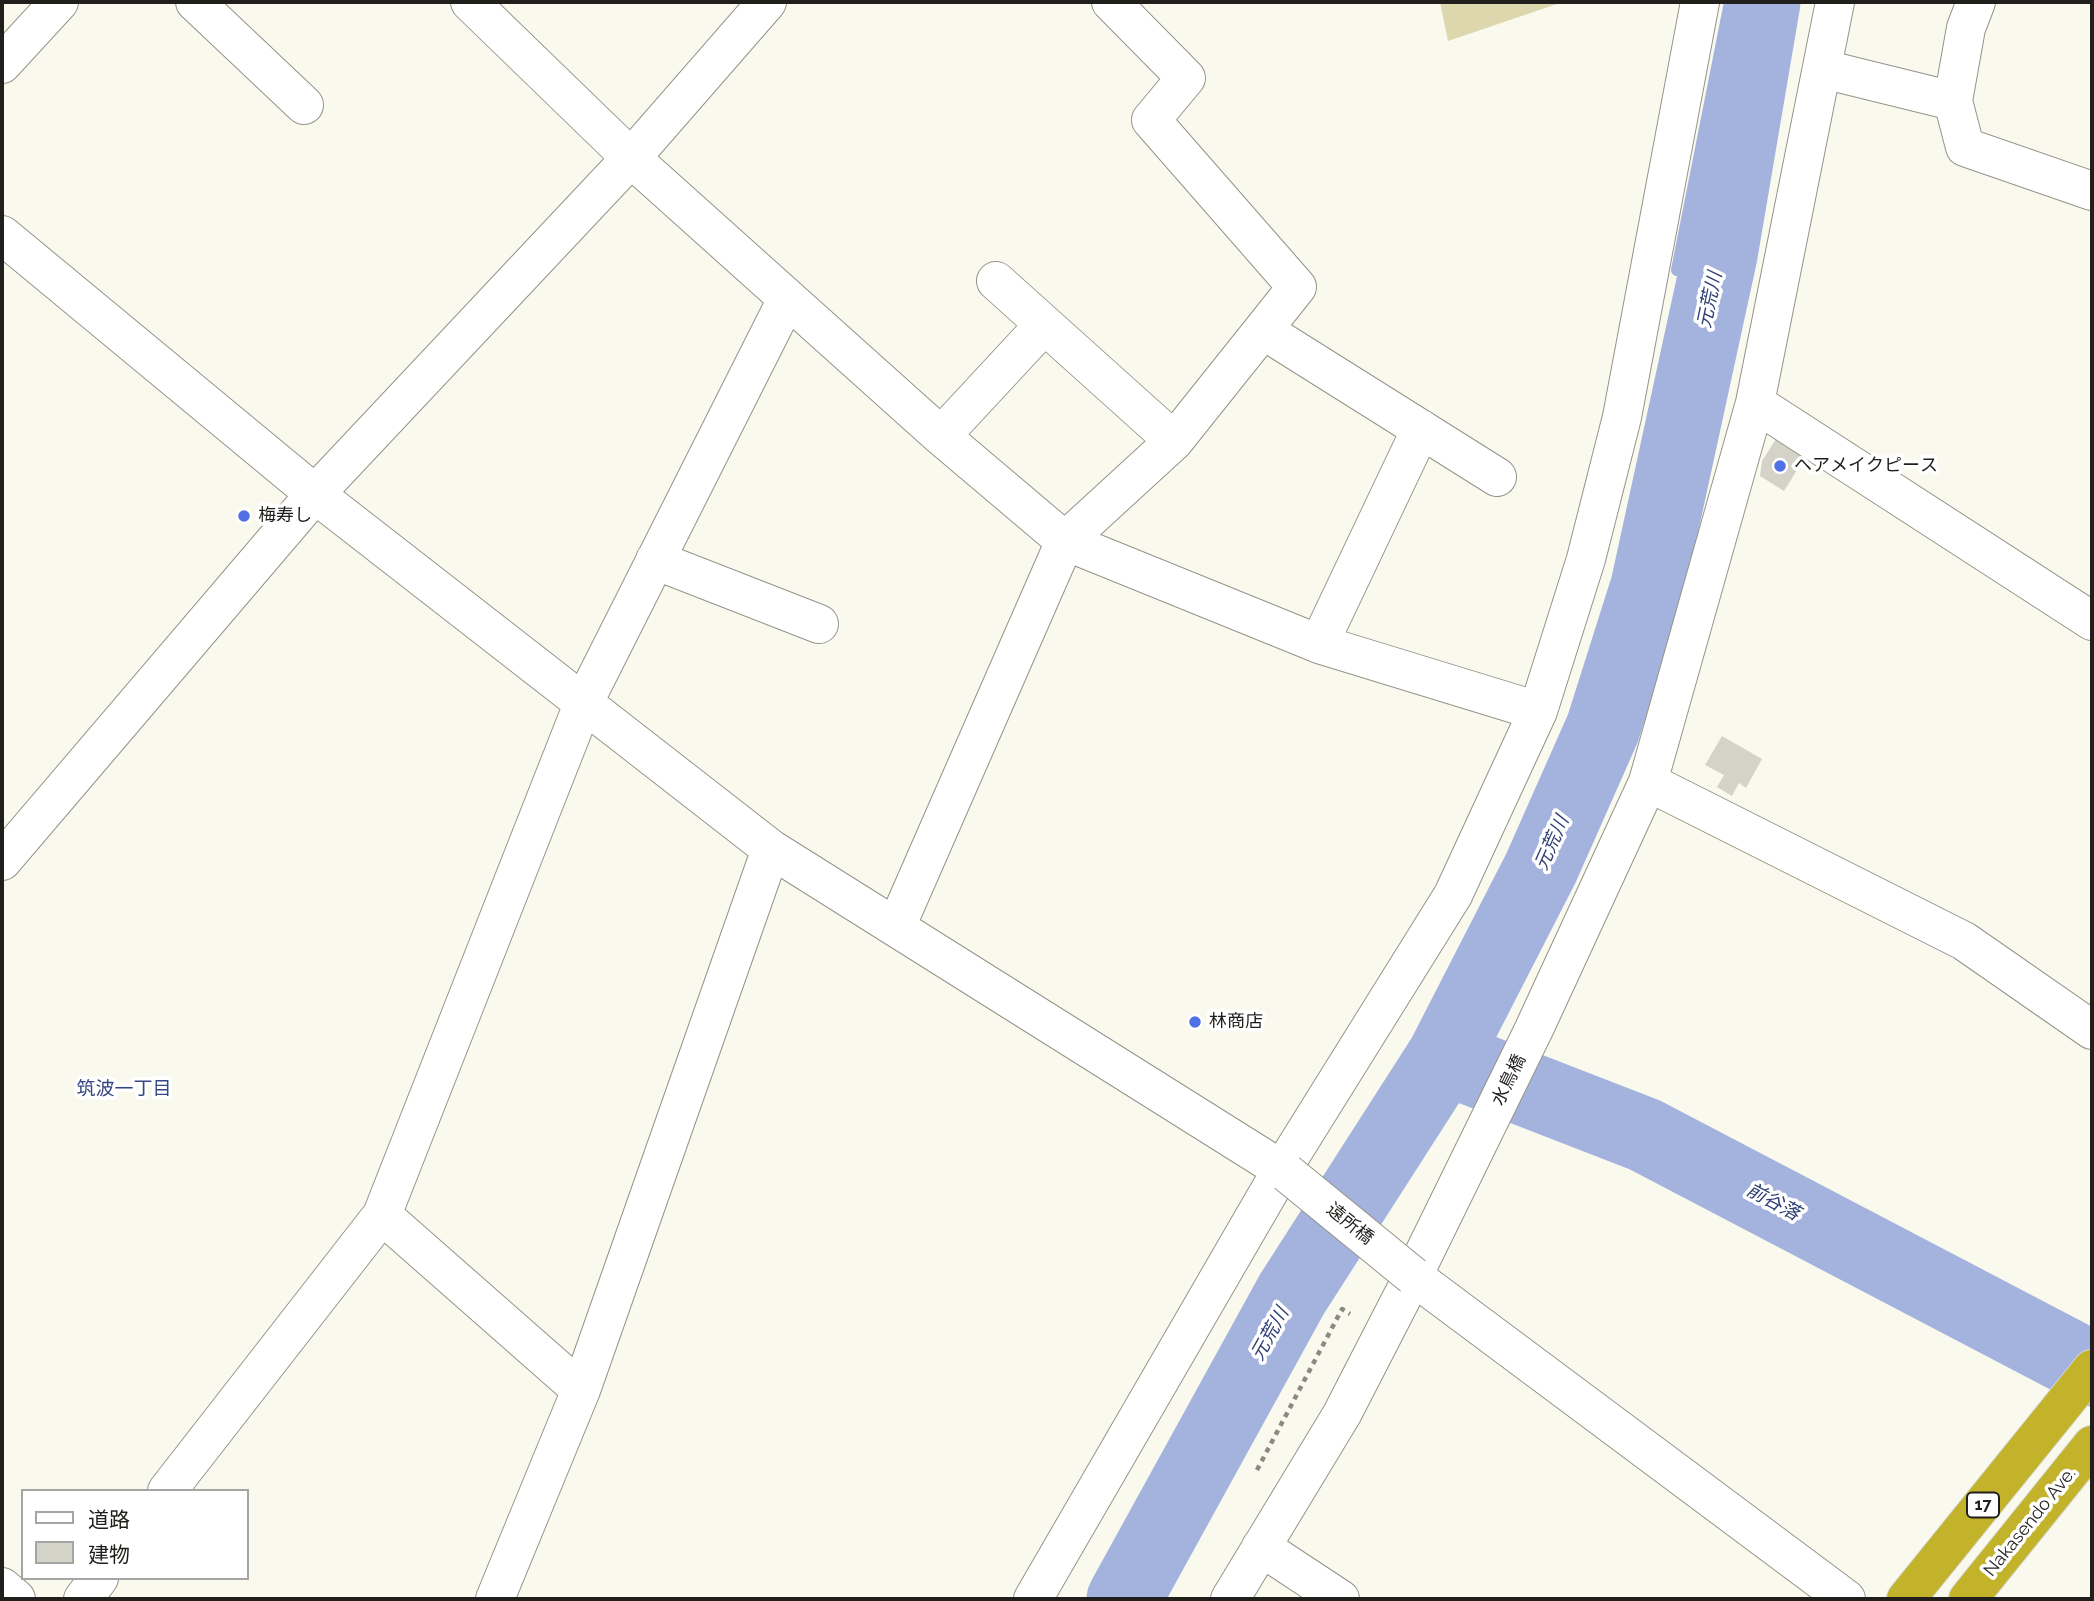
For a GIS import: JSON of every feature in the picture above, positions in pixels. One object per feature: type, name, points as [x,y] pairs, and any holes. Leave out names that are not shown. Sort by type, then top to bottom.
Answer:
[{"type":"highway","name":"17","points":[[1906,1599],[2092,1369]]},
{"type":"highway","name":"Nakasendo Ave.","points":[[1968,1599],[2092,1445]]},
{"type":"street","points":[[2,64],[60,2]]},
{"type":"street","points":[[195,2],[304,105]]},
{"type":"street","points":[[470,2],[631,158],[941,436],[1065,541],[1319,644],[1538,711]]},
{"type":"street","points":[[2,861],[315,494],[631,158],[767,2]]},
{"type":"street","points":[[895,927],[1065,541],[1174,441],[1297,287],[1152,120],[1186,78],[1111,2]]},
{"type":"street","points":[[1033,1599],[1284,1172],[1453,895],[1538,711],[1586,559],[1622,417],[1700,2]]},
{"type":"street","name":"水鳥橋","points":[[1230,1599],[1342,1413],[1413,1276],[1534,1029],[1648,782],[1755,403],[1835,2]]},
{"type":"street","points":[[1976,2],[1966,29],[1953,102],[1965,147],[2092,191]]},
{"type":"street","points":[[1823,69],[1953,102]]},
{"type":"street","name":"遠所橋","points":[[2,235],[315,494],[771,849],[1284,1172],[1413,1276],[1846,1599]]},
{"type":"street","points":[[996,281],[1174,441]]},
{"type":"street","points":[[169,1489],[382,1215],[583,704],[787,299]]},
{"type":"street","points":[[941,436],[1044,324]]},
{"type":"street","points":[[1263,330],[1497,477]]},
{"type":"street","points":[[1755,403],[2092,621]]},
{"type":"street","points":[[1319,644],[1421,429]]},
{"type":"street","points":[[655,560],[819,624]]},
{"type":"street","points":[[1648,782],[1964,942],[2092,1030]]},
{"type":"street","points":[[495,1599],[581,1390],[771,849]]},
{"type":"street","points":[[382,1215],[581,1390]]},
{"type":"street","points":[[1261,1547],[1340,1599]]},
{"type":"street","points":[[83,1599],[97,1580]]},
{"type":"street","points":[[2,1587],[16,1599]]},
{"type":"path","points":[[1255,1473],[1342,1309]]},
{"type":"shaded area","points":[[1440,2],[1563,2],[1448,41]]},
{"type":"building","points":[[1776,439],[1805,457],[1784,491],[1760,476],[1762,461]]},
{"type":"building","points":[[1722,736],[1762,759],[1746,788],[1739,783],[1732,796],[1717,787],[1724,775],[1705,765]]},
{"type":"waterway","points":[[1677,270],[1730,2]]},
{"type":"waterway","name":"元荒川","points":[[1124,1599],[1292,1294],[1444,1057],[1541,868],[1603,728],[1648,586],[1720,255],[1763,2]]},
{"type":"waterway","name":"前谷落","points":[[1444,1057],[1645,1135],[2092,1369]]},
{"type":"place","name":"ヘアメイクピース","points":[[1780,466]]},
{"type":"place","name":"梅寿し","points":[[244,516]]},
{"type":"place","name":"林商店","points":[[1195,1022]]},
{"type":"district","name":"筑波一丁目","points":[[124,1089]]}]
